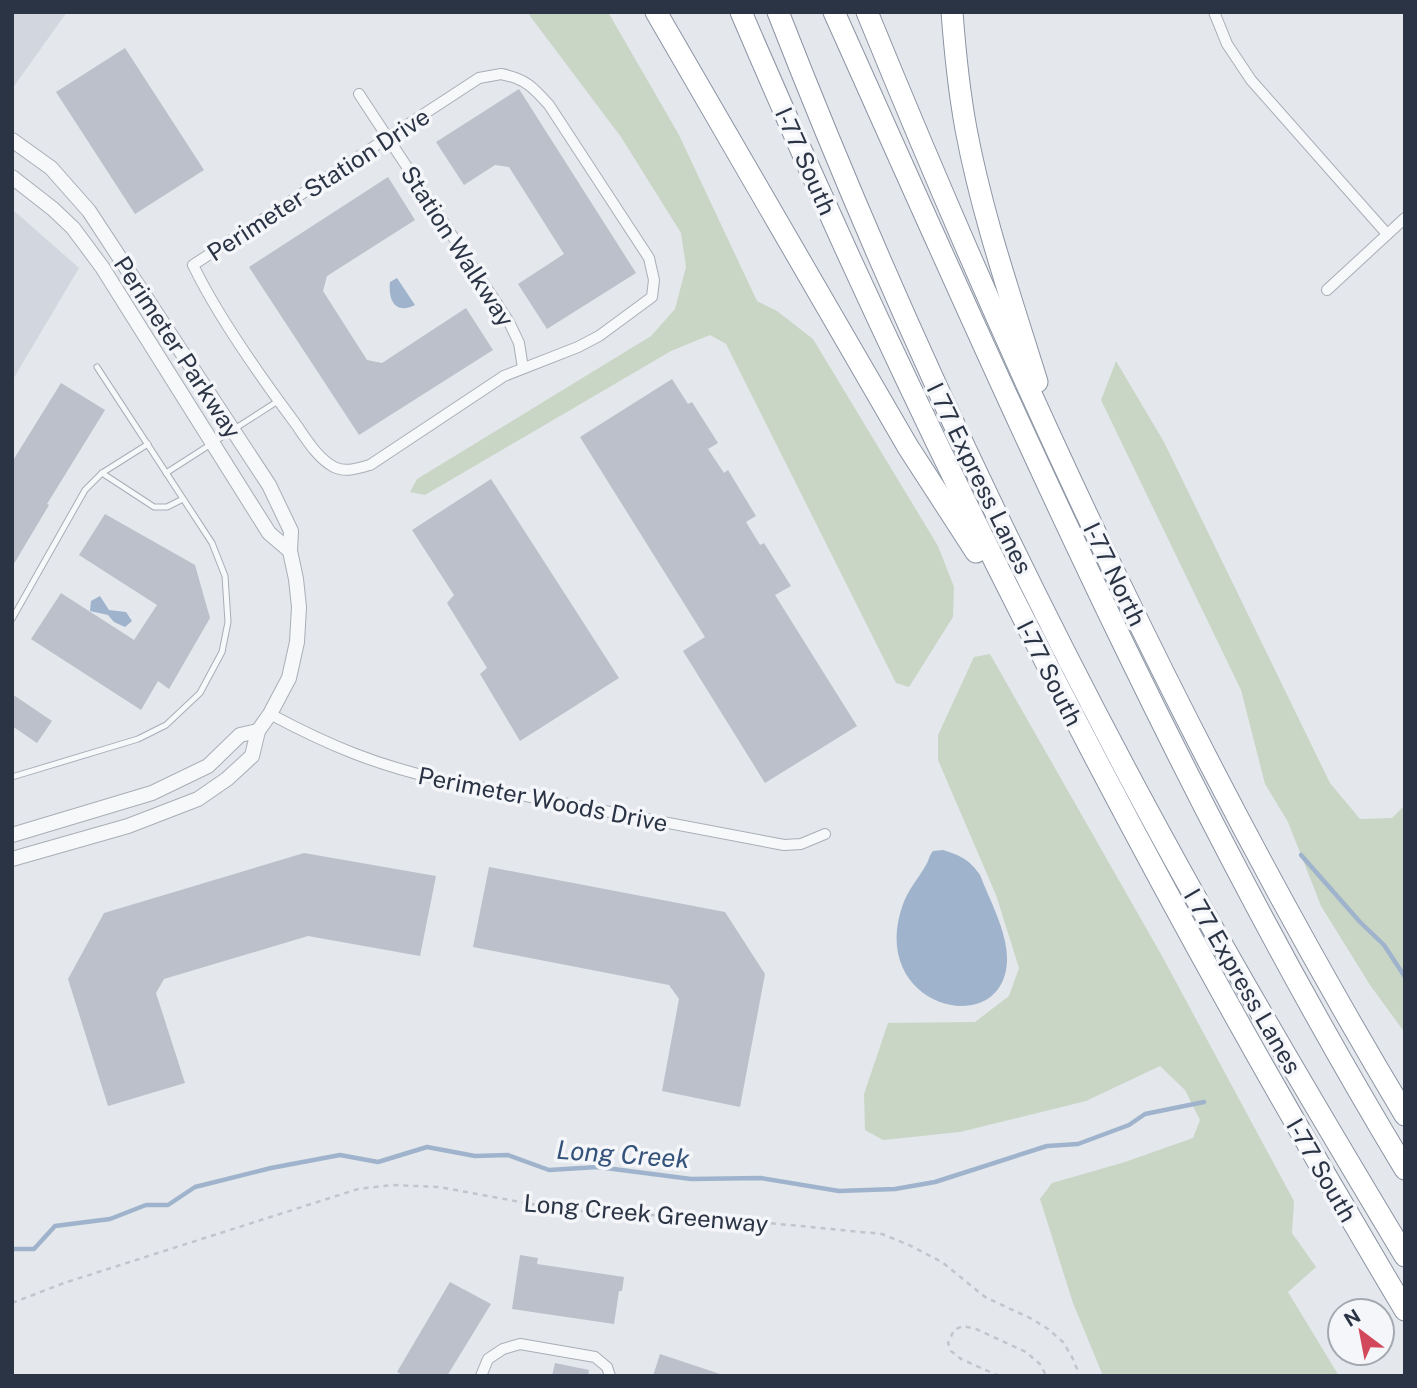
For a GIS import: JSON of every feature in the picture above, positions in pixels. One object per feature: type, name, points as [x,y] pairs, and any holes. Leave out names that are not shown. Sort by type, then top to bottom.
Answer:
[{"type":"highway","points":[[656,12],[908,447],[1031,637]]},
{"type":"highway","name":"I-77 South","points":[[741,12],[893,353],[1031,637],[1223,997],[1405,1310]]},
{"type":"highway","name":"I 77 Express Lanes","points":[[778,12],[833,150],[916,343],[1052,626],[1199,904],[1304,1088],[1405,1256]]},
{"type":"highway","name":"I 77 Express Lanes","points":[[834,12],[1039,468],[1160,719],[1300,987],[1405,1169]]},
{"type":"highway","name":"I-77 North","points":[[867,12],[953,218],[1065,471],[1193,732],[1323,974],[1405,1115]]},
{"type":"highway","points":[[953,12],[960,92],[974,166],[995,246],[1065,471]]},
{"type":"street","points":[[1214,12],[1227,44],[1251,80],[1387,234]]},
{"type":"street","name":"Perimeter Station Drive","points":[[501,74],[519,77],[550,105],[649,258],[654,280],[652,297],[599,336],[523,368],[488,387],[370,465],[350,471],[333,467],[313,447],[278,401],[204,287],[193,265],[388,137],[480,78],[501,74]]},
{"type":"street","name":"Station Walkway","points":[[359,94],[509,322],[519,343],[523,368]]},
{"type":"street","name":"Perimeter Parkway","points":[[12,140],[51,168],[89,211],[269,485],[291,531],[290,551],[299,607],[298,642],[289,678],[270,715],[258,731],[252,756],[227,779],[198,799],[128,826],[12,859]]},
{"type":"street","name":"Perimeter Parkway","points":[[12,177],[73,228],[102,267],[269,533],[290,551]]},
{"type":"street","points":[[1327,290],[1405,218]]},
{"type":"street","name":"Perimeter Woods Drive","points":[[270,715],[363,759],[442,780],[784,845],[801,844],[825,834]]},
{"type":"street","name":"Perimeter Parkway","points":[[12,835],[152,793],[208,766],[240,735],[258,731]]},
{"type":"street","points":[[481,1376],[488,1359],[503,1349],[520,1344],[595,1357],[607,1367],[610,1376]]},
{"type":"lane","points":[[102,267],[120,256]]},
{"type":"lane","points":[[12,777],[138,739],[166,725],[200,693],[222,652],[228,622],[225,576],[212,543],[97,366]]},
{"type":"lane","points":[[166,473],[278,401]]},
{"type":"lane","points":[[12,619],[85,490],[102,473],[148,444]]},
{"type":"lane","points":[[102,473],[154,507],[167,506],[183,499]]},
{"type":"path","name":"Long Creek Greenway","points":[[12,1303],[64,1283],[317,1202],[377,1186],[439,1187],[564,1210],[738,1220],[882,1234],[942,1262],[976,1290],[1032,1319],[1054,1334],[1072,1357],[1077,1369],[1076,1376]]},
{"type":"path","points":[[999,1376],[955,1356],[948,1343],[954,1330],[963,1326],[976,1329],[1026,1352],[1041,1365],[1046,1376]]},
{"type":"shaded area","points":[[12,12],[67,12],[12,89]]},
{"type":"shaded area","points":[[12,209],[79,268],[12,381]]},
{"type":"green space","points":[[527,12],[608,12],[679,135],[757,301],[777,311],[813,339],[938,546],[954,587],[953,617],[909,687],[896,683],[726,344],[710,335],[671,351],[425,495],[410,492],[417,479],[651,336],[675,309],[686,267],[681,233],[621,137]]},
{"type":"green space","points":[[1116,361],[1164,442],[1330,783],[1360,819],[1392,818],[1405,805],[1405,1033],[1370,985],[1321,906],[1288,822],[1265,784],[1241,690],[1101,400]]},
{"type":"green space","points":[[990,654],[1162,956],[1294,1201],[1292,1233],[1316,1267],[1288,1292],[1326,1355],[1326,1367],[1334,1367],[1339,1376],[1103,1376],[1073,1303],[1040,1199],[1052,1183],[1125,1162],[1193,1138],[1200,1120],[1185,1090],[1160,1066],[1086,1101],[960,1132],[883,1140],[865,1130],[864,1094],[888,1023],[975,1022],[1009,996],[1019,968],[996,895],[938,760],[938,735],[974,657]]},
{"type":"water","points":[[397,278],[415,305],[402,308],[394,304],[390,295],[390,282]]},
{"type":"water","points":[[100,596],[109,610],[126,612],[132,621],[125,627],[114,622],[108,615],[90,611],[91,601]]},
{"type":"water","points":[[943,850],[964,859],[980,875],[1002,928],[1007,950],[1000,986],[985,1001],[963,1006],[941,1002],[919,990],[904,970],[897,942],[902,907],[907,896],[933,851]]},
{"type":"building","points":[[125,48],[204,170],[135,214],[56,92]]},
{"type":"building","points":[[519,89],[636,273],[547,329],[518,284],[564,254],[509,167],[495,165],[464,185],[436,142]]},
{"type":"building","points":[[388,177],[415,220],[327,276],[323,291],[367,360],[382,363],[466,308],[493,350],[359,435],[249,267]]},
{"type":"building","points":[[672,379],[688,404],[692,402],[718,443],[708,449],[724,473],[728,470],[756,516],[746,522],[760,545],[764,543],[791,586],[775,595],[857,726],[765,783],[683,651],[705,637],[580,437]]},
{"type":"building","points":[[61,383],[105,410],[12,567],[12,462]]},
{"type":"building","points":[[491,479],[619,678],[520,741],[480,674],[487,668],[447,603],[454,595],[412,530]]},
{"type":"building","points":[[105,514],[195,565],[210,618],[169,689],[158,681],[141,710],[31,639],[61,593],[134,640],[157,605],[79,555]]},
{"type":"building","points":[[12,694],[52,721],[37,743],[12,726]]},
{"type":"building","points":[[304,853],[436,876],[420,956],[308,936],[164,979],[156,993],[185,1083],[108,1106],[68,979],[104,913]]},
{"type":"building","points":[[489,867],[725,912],[765,974],[740,1107],[662,1091],[679,999],[669,985],[473,947]]},
{"type":"building","points":[[520,1255],[538,1258],[537,1264],[624,1277],[614,1324],[512,1309]]},
{"type":"building","points":[[450,1282],[491,1304],[447,1376],[404,1376],[397,1372]]},
{"type":"building","points":[[660,1354],[720,1374],[653,1376]]},
{"type":"building","points":[[555,1363],[589,1370],[588,1376],[552,1376]]},
{"type":"waterway","points":[[1301,855],[1384,945],[1405,977]]},
{"type":"waterway","name":"Long Creek","points":[[12,1249],[34,1249],[55,1226],[110,1219],[146,1205],[168,1205],[195,1187],[271,1168],[340,1155],[378,1162],[427,1147],[475,1156],[508,1155],[549,1170],[598,1167],[691,1179],[761,1178],[839,1191],[895,1189],[935,1182],[1047,1146],[1078,1144],[1129,1125],[1145,1114],[1204,1102]]}]
